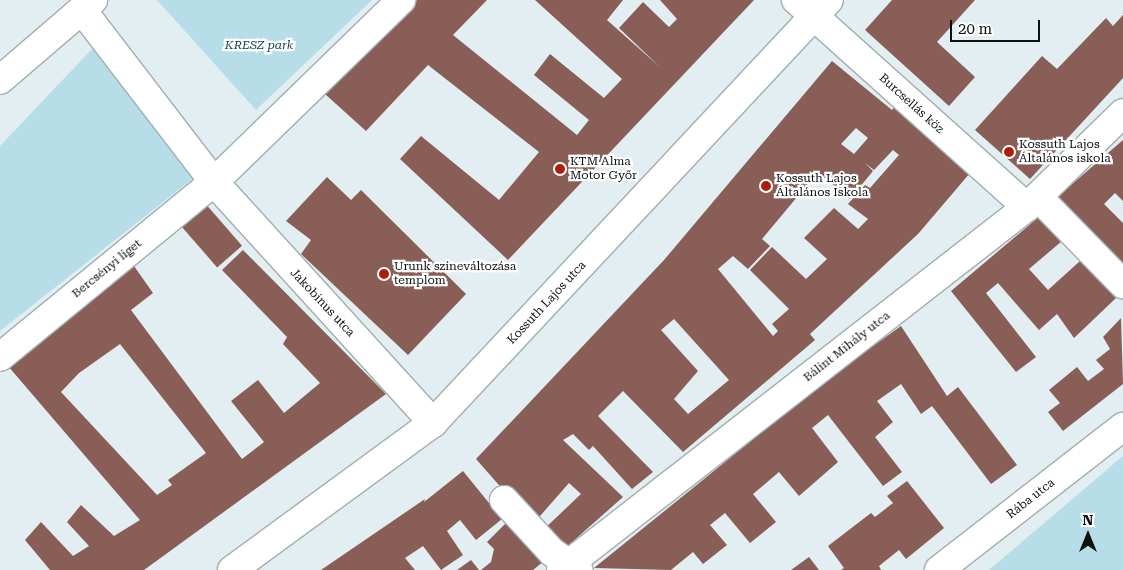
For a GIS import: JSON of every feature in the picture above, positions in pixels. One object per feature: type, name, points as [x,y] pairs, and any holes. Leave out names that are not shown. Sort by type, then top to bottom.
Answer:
[{"type":"street","name":"Bercsényi liget","points":[[0,357],[214,182],[401,0]]},
{"type":"street","points":[[0,80],[87,5],[214,182]]},
{"type":"street","name":"Burcsellás köz","points":[[813,6],[1123,284]]},
{"type":"street","name":"Kossuth Lajos utca","points":[[232,570],[433,423],[813,6]]},
{"type":"street","name":"Bálint Mihály utca","points":[[570,568],[1032,202],[1123,113]]},
{"type":"street","name":"Jakobinus utca","points":[[214,182],[433,423]]},
{"type":"street","name":"Rába utca","points":[[939,570],[1123,427]]},
{"type":"street","points":[[504,500],[552,552],[570,568]]},
{"type":"green space","name":"KRESZ park","points":[[157,0],[372,0],[256,110]]},
{"type":"green space","points":[[93,48],[196,176],[0,331],[0,146]]},
{"type":"green space","points":[[1123,456],[1123,570],[989,570]]},
{"type":"building","points":[[417,0],[487,0],[453,35],[577,135],[589,120],[534,75],[550,54],[604,98],[622,79],[535,0],[623,0],[607,20],[661,68],[619,28],[643,2],[669,27],[677,19],[660,0],[754,0],[508,260],[400,159],[421,136],[499,200],[539,152],[428,65],[366,131],[325,94]]},
{"type":"building","points":[[892,0],[975,0],[937,42],[975,77],[949,106],[865,30]]},
{"type":"building","points":[[1123,15],[1123,78],[1030,179],[975,130],[1042,56],[1057,69],[1106,18],[1113,26]]},
{"type":"building","points":[[832,61],[892,110],[895,106],[970,173],[918,234],[810,334],[815,340],[683,452],[623,391],[598,416],[653,472],[632,489],[593,446],[589,450],[573,434],[563,440],[623,497],[562,551],[542,531],[581,494],[569,483],[533,524],[476,459],[664,260]],"holes":[[[856,128],[868,138],[854,154],[841,144]],[[893,150],[899,155],[870,188],[865,185],[848,204],[868,219],[858,229],[834,208],[804,238],[827,259],[806,279],[772,247],[750,270],[789,309],[772,324],[778,331],[773,336],[718,269],[733,256],[748,269],[770,246],[762,239],[818,172],[850,199],[873,171],[865,163],[874,170]],[[674,319],[729,380],[688,414],[674,399],[698,371],[661,330]]]},
{"type":"building","points":[[1123,140],[1123,201],[1115,193],[1104,204],[1123,223],[1123,265],[1056,198]]},
{"type":"building","name":"Urunk színeváltozása templom","points":[[327,177],[351,200],[361,190],[466,294],[408,355],[301,254],[311,240],[286,221]]},
{"type":"building","points":[[204,202],[242,246],[217,267],[179,224]]},
{"type":"building","points":[[1040,216],[1062,241],[1029,269],[1048,290],[1080,261],[1116,298],[1074,338],[1057,314],[1039,330],[998,283],[986,293],[1036,357],[1016,372],[951,291]]},
{"type":"building","points":[[243,250],[386,394],[144,570],[50,570],[25,540],[41,522],[73,556],[89,546],[67,522],[81,505],[114,536],[140,520],[8,366],[134,266],[153,293],[131,310],[242,459],[264,442],[231,401],[258,380],[284,413],[320,383],[283,344],[287,337],[222,270]],"holes":[[[120,344],[206,453],[168,480],[172,485],[157,495],[61,392],[79,373]]]},
{"type":"building","points":[[1121,318],[1123,384],[1063,431],[1048,412],[1060,403],[1049,390],[1077,367],[1088,381],[1104,369],[1096,360],[1110,349],[1103,337]]},
{"type":"building","points":[[901,326],[947,396],[958,387],[1017,465],[991,484],[932,406],[921,414],[901,384],[877,401],[893,422],[875,437],[902,472],[883,486],[828,415],[812,428],[838,462],[799,496],[779,472],[753,494],[776,522],[750,543],[725,513],[710,525],[727,545],[703,564],[693,552],[671,570],[594,568],[829,378]]},
{"type":"building","points":[[463,471],[502,519],[476,540],[460,520],[447,531],[463,555],[441,570],[423,546],[405,558],[415,570],[321,570],[425,499],[424,502]]},
{"type":"building","points":[[907,481],[944,528],[906,559],[899,550],[879,566],[881,570],[841,570],[844,568],[828,546],[871,513],[875,517],[893,503],[887,496]]},
{"type":"building","points":[[508,521],[544,561],[533,570],[481,570],[491,562],[494,549],[487,542]]},
{"type":"building","points":[[809,557],[819,570],[791,570]]},
{"type":"building","points":[[471,560],[479,570],[457,570]]},
{"type":"place","name":"Kossuth Lajos Általános iskola","points":[[1009,152]]},
{"type":"place","name":"KTM Alma Motor Győr","points":[[560,169]]},
{"type":"place","name":"Kossuth Lajos Általános Iskola","points":[[766,186]]},
{"type":"place","name":"Urunk színeváltozása templom","points":[[384,274]]}]
